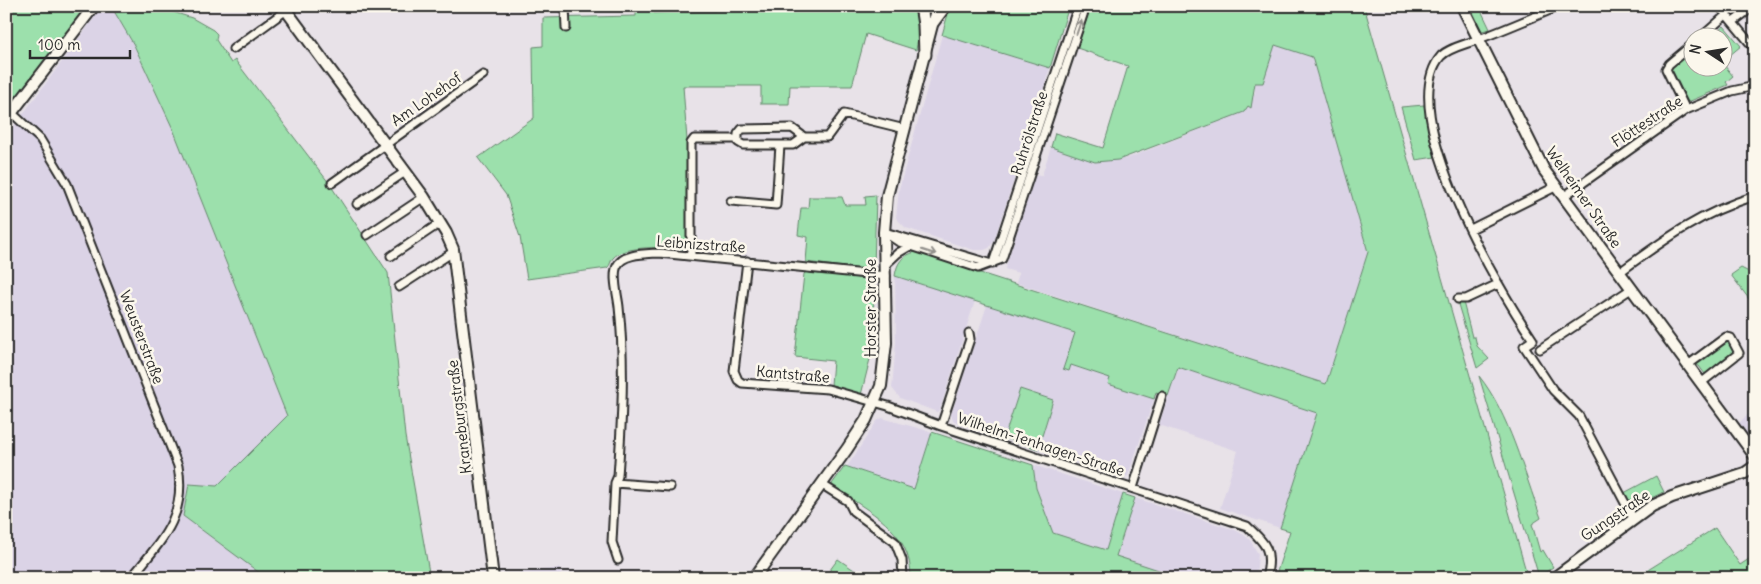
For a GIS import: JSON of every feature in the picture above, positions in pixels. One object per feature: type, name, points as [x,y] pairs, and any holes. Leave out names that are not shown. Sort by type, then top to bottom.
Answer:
[{"type":"main road","points":[[921,6],[925,55]]},
{"type":"main road","points":[[933,22],[945,6]]},
{"type":"street","points":[[9,116],[94,6]]},
{"type":"street","points":[[565,6],[566,28]]},
{"type":"street","name":"Horster Straße","points":[[754,578],[852,442],[875,403],[886,360],[884,232],[886,196],[938,6]]},
{"type":"street","name":"Ruhrölstraße","points":[[993,264],[1002,259],[1080,6]]},
{"type":"street","name":"Welheimer Straße","points":[[1462,6],[1534,152],[1556,187],[1755,456]]},
{"type":"street","points":[[1540,349],[1498,284],[1447,179],[1436,149],[1429,89],[1433,72],[1441,57],[1449,51],[1560,6]]},
{"type":"street","points":[[1719,6],[1755,49]]},
{"type":"street","points":[[1733,22],[1754,6]]},
{"type":"street","name":"Kraneburgstraße","points":[[233,49],[287,8],[424,197],[440,223],[453,252],[493,578]]},
{"type":"street","points":[[1711,28],[1726,15]]},
{"type":"street","points":[[1684,52],[1669,64],[1666,69],[1686,110]]},
{"type":"street","name":"Am Lohehof","points":[[385,145],[483,75]]},
{"type":"street","name":"Flöttestraße","points":[[1563,197],[1686,110],[1732,91],[1755,86]]},
{"type":"street","points":[[738,139],[743,145],[794,145],[804,137],[827,136],[844,114],[905,129]]},
{"type":"street","name":"Weusterstraße","points":[[9,116],[40,139],[67,184],[178,466],[180,497],[171,526],[131,578]]},
{"type":"street","points":[[738,139],[742,129],[792,128],[804,137]]},
{"type":"street","points":[[691,255],[691,144],[694,139],[738,139]]},
{"type":"street","points":[[332,182],[385,145]]},
{"type":"street","points":[[732,201],[776,205],[780,145]]},
{"type":"street","points":[[357,204],[405,172]]},
{"type":"street","points":[[1471,229],[1556,187]]},
{"type":"street","points":[[1620,272],[1685,225],[1726,205],[1755,196]]},
{"type":"street","points":[[367,234],[424,197]]},
{"type":"street","points":[[391,256],[440,223]]},
{"type":"street","points":[[884,232],[993,264]]},
{"type":"street","points":[[884,232],[899,242],[978,268],[993,264]]},
{"type":"street","points":[[885,265],[910,246]]},
{"type":"street","points":[[399,287],[453,252]]},
{"type":"street","name":"Leibnizstraße","points":[[618,560],[612,542],[614,483],[618,476],[623,399],[620,318],[615,272],[618,264],[625,258],[659,253],[886,276]]},
{"type":"street","name":"Kantstraße","points":[[747,261],[735,367],[738,380],[748,384],[828,390],[875,403]]},
{"type":"street","points":[[1458,299],[1466,299],[1498,284]]},
{"type":"street","points":[[1531,356],[1631,289]]},
{"type":"street","name":"Wilhelm-Tenhagen-Straße","points":[[941,426],[970,339],[969,333]]},
{"type":"street","points":[[1688,365],[1726,337],[1730,338],[1739,353],[1701,383]]},
{"type":"street","points":[[1533,340],[1524,346],[1553,390],[1579,416],[1633,518]]},
{"type":"street","name":"Wilhelm-Tenhagen-Straße","points":[[1133,488],[1162,396]]},
{"type":"street","name":"Wilhelm-Tenhagen-Straße","points":[[875,403],[1246,526],[1265,543],[1270,564],[1266,578]]},
{"type":"street","name":"Gungstraße","points":[[1554,578],[1633,518],[1672,497],[1745,473],[1755,466]]},
{"type":"street","points":[[614,483],[670,487]]},
{"type":"street","points":[[821,484],[848,501],[854,511],[895,542],[902,560],[903,578]]},
{"type":"shaded area","points":[[103,6],[111,6],[134,45],[173,129],[287,416],[217,486],[189,484],[183,516],[262,574],[263,578],[6,578],[6,137]]},
{"type":"shaded area","points":[[942,35],[1050,68],[994,241],[989,248],[984,250],[974,250],[906,228],[896,218],[899,189]]},
{"type":"shaded area","points":[[1275,45],[1312,57],[1368,252],[1326,384],[1016,283],[1019,273],[1005,269],[1035,176],[1042,175],[1051,147],[1095,162],[1128,158],[1244,112],[1255,92],[1255,83],[1263,83]]},
{"type":"shaded area","points":[[895,276],[975,301],[940,409],[937,412],[900,398],[892,388],[896,343]]},
{"type":"shaded area","points":[[987,305],[1075,333],[1069,371],[1071,365],[1110,378],[1109,384],[1154,399],[1128,476],[1123,477],[1038,449],[1053,400],[1020,389],[1004,438],[954,421],[951,415]]},
{"type":"shaded area","points":[[1178,367],[1317,413],[1280,528],[1220,508],[1238,451],[1159,425]]},
{"type":"shaded area","points":[[1755,407],[1755,444],[1739,423]]},
{"type":"shaded area","points":[[882,418],[932,432],[914,489],[847,467],[877,421]]},
{"type":"shaded area","points":[[1033,465],[1123,494],[1106,550],[1052,533],[1036,488]]},
{"type":"shaded area","points":[[1135,498],[1235,530],[1244,535],[1250,540],[1258,554],[1256,578],[1183,578],[1116,557]]},
{"type":"shaded area","points":[[560,568],[561,578],[500,578],[499,575]]},
{"type":"green space","points":[[6,6],[88,6],[6,110]]},
{"type":"green space","points":[[111,6],[154,6],[192,18],[213,30],[217,34],[216,40],[231,63],[235,60],[329,183],[388,273],[405,436],[430,578],[263,578],[261,574],[183,516],[189,484],[217,486],[287,416],[173,129],[134,45]]},
{"type":"green space","points":[[636,6],[649,6],[654,13],[715,11],[715,6],[914,6],[918,22],[917,44],[916,50],[866,34],[852,86],[790,86],[789,104],[761,104],[761,86],[683,86],[689,168],[687,246],[683,249],[646,248],[626,251],[613,258],[607,268],[527,279],[520,237],[506,195],[478,158],[534,118],[533,47],[543,46],[543,18],[636,16]]},
{"type":"green space","points":[[952,6],[1069,6],[1050,68],[942,35]]},
{"type":"green space","points":[[1091,6],[1364,6],[1528,578],[1275,578],[1290,531],[1280,528],[1317,413],[1178,367],[1168,396],[1156,392],[1154,399],[1108,384],[1110,378],[1071,365],[1069,371],[1063,369],[1075,333],[895,276],[901,260],[915,252],[1326,384],[1368,252],[1312,57],[1275,45],[1263,83],[1255,83],[1251,108],[1248,106],[1244,112],[1118,160],[1095,162],[1051,147],[1055,133],[1103,148],[1128,66],[1077,48]]},
{"type":"green space","points":[[1470,6],[1479,6],[1490,29],[1482,31]]},
{"type":"green space","points":[[1734,38],[1741,46],[1734,52]]},
{"type":"green space","points":[[1684,57],[1684,78],[1731,78],[1726,82],[1728,85],[1688,102],[1671,68]]},
{"type":"green space","points":[[1424,105],[1435,157],[1416,160],[1401,107]]},
{"type":"green space","points":[[876,195],[874,269],[859,269],[806,262],[808,237],[798,235],[801,208],[808,208],[809,197],[842,197],[845,205],[866,205],[865,196]]},
{"type":"green space","points":[[1741,268],[1755,275],[1755,307],[1731,275]]},
{"type":"green space","points":[[807,271],[874,280],[873,347],[861,395],[831,385],[833,361],[795,357],[804,274]]},
{"type":"green space","points":[[1457,301],[1463,302],[1472,337],[1475,337],[1477,346],[1489,359],[1477,368]]},
{"type":"green space","points":[[1727,341],[1735,351],[1734,353],[1705,374],[1699,366],[1695,365]]},
{"type":"green space","points":[[1479,376],[1490,391],[1507,425],[1541,518],[1532,524],[1540,552],[1543,550],[1553,567],[1539,577]]},
{"type":"green space","points":[[1020,389],[1053,400],[1038,449],[1004,438]]},
{"type":"green space","points":[[932,432],[1033,465],[1036,488],[1053,533],[1106,550],[1123,494],[1135,498],[1116,556],[1183,578],[911,578],[909,561],[904,547],[896,534],[874,514],[833,487],[832,484],[845,466],[914,489]]},
{"type":"green space","points":[[1656,476],[1664,492],[1632,507],[1624,493]]},
{"type":"green space","points":[[1715,528],[1740,565],[1755,555],[1755,578],[1635,578]]},
{"type":"green space","points":[[838,559],[857,572],[857,576],[874,573],[874,578],[824,578]]}]
